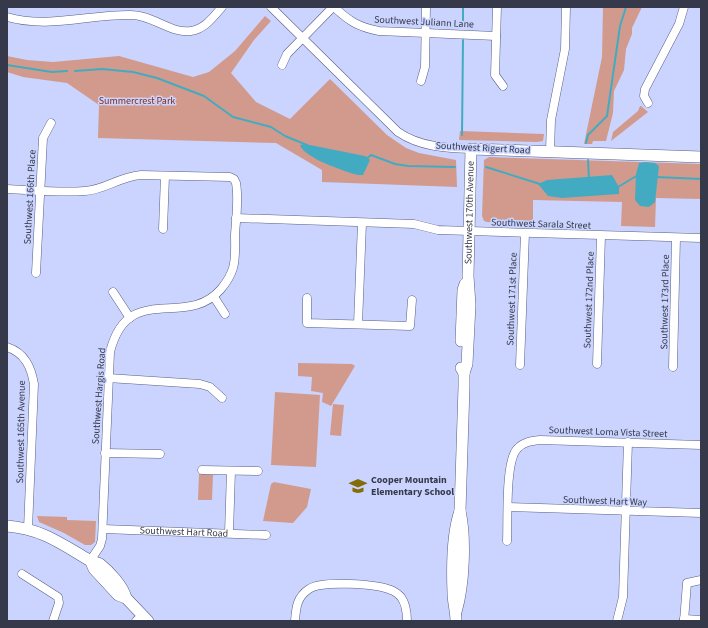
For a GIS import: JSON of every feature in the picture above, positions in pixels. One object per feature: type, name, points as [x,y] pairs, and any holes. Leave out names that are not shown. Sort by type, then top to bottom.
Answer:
[{"type":"main road","name":"Southwest Rigert Road","points":[[471,149],[701,157]]},
{"type":"main road","name":"Southwest 170th Avenue","points":[[456,616],[461,596],[462,577],[463,524],[460,511],[464,373],[467,364],[470,305],[468,276],[471,149]]},
{"type":"main road","points":[[7,526],[28,529],[62,542],[90,562],[94,569],[118,595],[126,598],[142,619]]},
{"type":"street","points":[[7,17],[20,21],[39,23],[133,14],[184,31],[203,26],[209,22],[222,7]]},
{"type":"street","name":"Southwest Rigert Road","points":[[271,7],[390,126],[404,136],[432,146],[471,149]]},
{"type":"street","points":[[282,65],[287,54],[333,7]]},
{"type":"street","name":"Southwest Juliann Lane","points":[[333,7],[350,22],[364,28],[379,31],[496,36]]},
{"type":"street","points":[[421,81],[425,67],[426,7]]},
{"type":"street","points":[[497,7],[495,75],[503,86]]},
{"type":"street","points":[[550,151],[551,120],[564,48],[566,7]]},
{"type":"street","points":[[648,103],[644,96],[645,89],[679,24],[684,7]]},
{"type":"street","name":"Southwest 166th Place","points":[[36,274],[42,138],[51,123]]},
{"type":"street","name":"Southwest Hargis Road","points":[[7,189],[85,192],[99,189],[129,176],[230,177],[234,179],[237,189],[233,268],[223,287],[207,302],[189,308],[148,309],[130,318],[122,326],[113,342],[110,352],[108,378],[103,529],[100,546],[90,562]]},
{"type":"street","points":[[163,229],[165,176]]},
{"type":"street","name":"Southwest Sarala Street","points":[[236,218],[414,224],[438,230],[701,238]]},
{"type":"street","points":[[358,324],[362,223]]},
{"type":"street","name":"Southwest 171st Place","points":[[520,365],[525,233]]},
{"type":"street","name":"Southwest 172nd Place","points":[[597,364],[601,236]]},
{"type":"street","name":"Southwest 173rd Place","points":[[673,367],[676,238]]},
{"type":"street","points":[[113,292],[130,318]]},
{"type":"street","points":[[214,297],[225,314]]},
{"type":"street","points":[[307,298],[307,323],[410,326],[412,300]]},
{"type":"street","name":"Southwest 165th Avenue","points":[[7,347],[19,353],[27,361],[32,372],[34,384],[28,529]]},
{"type":"street","points":[[108,378],[200,384],[210,387],[222,398]]},
{"type":"street","name":"Southwest Loma Vista Street","points":[[508,507],[510,463],[517,449],[527,442],[540,440],[701,445]]},
{"type":"street","points":[[617,621],[623,597],[628,442]]},
{"type":"street","points":[[105,453],[160,454]]},
{"type":"street","points":[[202,470],[258,472]]},
{"type":"street","points":[[228,533],[231,471]]},
{"type":"street","points":[[507,540],[508,507]]},
{"type":"street","name":"Southwest Hart Way","points":[[508,507],[626,512],[701,513]]},
{"type":"street","name":"Southwest Hart Road","points":[[103,529],[266,535]]},
{"type":"street","points":[[22,574],[58,597],[59,602],[53,621]]},
{"type":"street","points":[[701,580],[687,583],[684,620],[701,620]]},
{"type":"street","points":[[295,621],[296,605],[301,596],[310,588],[321,584],[377,586],[392,590],[401,598],[406,607],[407,621]]},
{"type":"green space","points":[[603,7],[642,7],[632,28],[632,34],[626,49],[624,70],[614,91],[613,113],[606,141],[593,141],[592,144],[584,144],[602,57]]},
{"type":"green space","name":"Summercrest Park","points":[[265,16],[271,21],[254,40],[231,73],[256,102],[290,119],[330,79],[387,135],[406,148],[419,153],[456,160],[457,187],[322,182],[322,170],[276,143],[98,138],[99,105],[67,83],[23,77],[7,72],[7,56],[27,60],[53,62],[119,56],[193,77],[209,72],[235,51]]},
{"type":"green space","points":[[640,106],[648,112],[611,141],[613,132],[638,111]]},
{"type":"green space","points":[[460,131],[544,134],[543,141],[537,142],[459,140]]},
{"type":"green space","points":[[489,157],[701,164],[701,199],[656,198],[655,227],[621,226],[622,202],[533,200],[533,223],[487,222],[484,221],[482,216],[484,160]]},
{"type":"green space","points":[[298,363],[352,364],[355,366],[331,406],[322,402],[323,393],[311,391],[312,377],[298,376]]},
{"type":"green space","points":[[275,392],[320,395],[316,467],[271,465]]},
{"type":"green space","points":[[333,404],[344,405],[341,436],[330,435]]},
{"type":"green space","points":[[199,474],[213,475],[212,500],[198,500]]},
{"type":"green space","points":[[274,482],[311,489],[307,507],[293,523],[263,521],[271,484]]},
{"type":"green space","points":[[37,516],[67,517],[67,520],[96,521],[95,542],[91,545],[85,545],[64,533],[39,522]]},
{"type":"shaded area","points":[[305,144],[365,156],[370,160],[363,175],[358,175],[335,168],[309,155],[300,145]]},
{"type":"shaded area","points":[[639,163],[655,163],[659,166],[655,202],[649,207],[640,206],[635,200],[636,174]]},
{"type":"shaded area","points":[[612,175],[619,187],[619,194],[562,198],[548,196],[538,184],[547,180]]},
{"type":"waterway","points":[[463,7],[463,25]]},
{"type":"waterway","points":[[586,143],[588,135],[607,116],[620,26],[626,7]]},
{"type":"waterway","points":[[462,135],[463,40]]},
{"type":"waterway","points":[[7,65],[52,72],[67,71]]},
{"type":"waterway","points":[[75,71],[102,69],[133,72],[157,78],[204,96],[233,117],[271,127],[285,136],[307,145]]},
{"type":"waterway","points":[[365,160],[371,155],[395,164],[408,166],[455,167]]},
{"type":"waterway","points":[[588,160],[589,179]]},
{"type":"waterway","points":[[486,167],[540,184]]},
{"type":"waterway","points":[[618,187],[638,175]]},
{"type":"waterway","points":[[656,177],[701,179]]},
{"type":"place","name":"Cooper Mountain Elementary School","points":[[358,486]]}]
